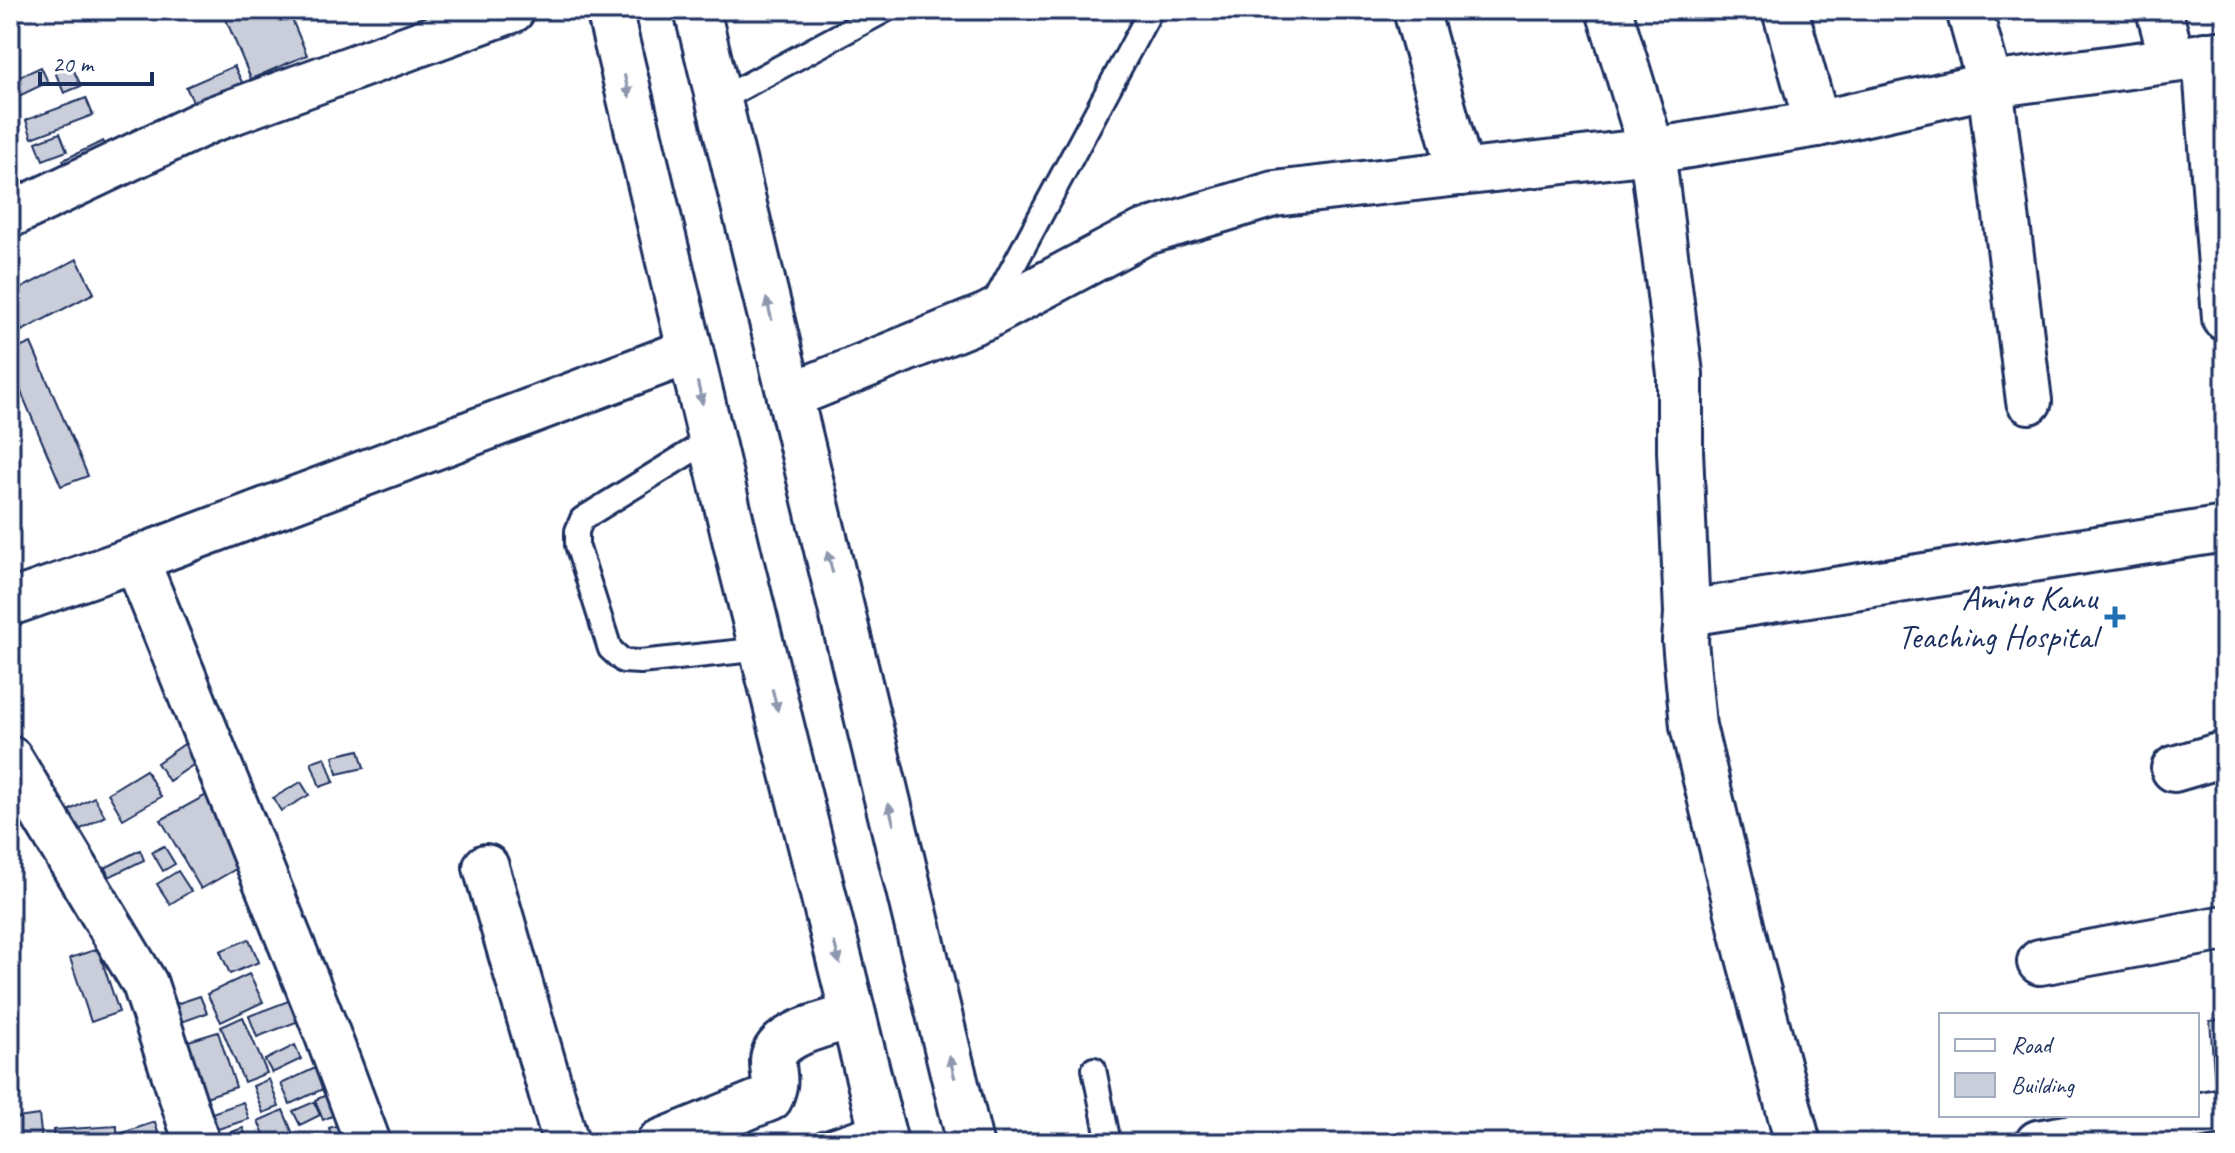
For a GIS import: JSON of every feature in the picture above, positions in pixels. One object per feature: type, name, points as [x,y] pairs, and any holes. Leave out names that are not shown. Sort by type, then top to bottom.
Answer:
[{"type":"street","points":[[10,215],[210,120],[512,10]]},
{"type":"street","points":[[609,10],[882,1134]]},
{"type":"street","points":[[697,10],[970,1143]]},
{"type":"street","points":[[1416,10],[1461,173]]},
{"type":"street","points":[[1609,10],[1652,151],[1680,374],[1687,613],[1685,641],[1693,726],[1798,1143]]},
{"type":"street","points":[[1785,10],[1817,124]]},
{"type":"street","points":[[1969,10],[1990,85],[2029,401]]},
{"type":"street","points":[[2159,10],[2201,56],[2225,318]]},
{"type":"street","points":[[790,396],[987,316],[1143,233],[1274,194],[1652,151],[1817,124],[1990,85],[2201,56]]},
{"type":"street","points":[[10,603],[136,559],[690,351]]},
{"type":"street","points":[[1687,613],[2225,529]]},
{"type":"street","points":[[136,559],[319,1013],[368,1143]]},
{"type":"street","points":[[2174,769],[2225,754]]},
{"type":"street","points":[[10,759],[145,984],[197,1143]]},
{"type":"street","points":[[486,867],[566,1143]]},
{"type":"street","points":[[2040,962],[2225,928]]},
{"type":"street","points":[[659,1143],[770,1098],[777,1082],[773,1059],[778,1046],[786,1038],[853,1016]]},
{"type":"street","points":[[2199,1116],[2225,1111]]},
{"type":"street","points":[[2038,1143],[2081,1139],[2194,1117]]},
{"type":"lane","points":[[719,100],[886,10]]},
{"type":"lane","points":[[987,316],[1151,10]]},
{"type":"lane","points":[[711,439],[582,519],[577,531],[577,545],[610,649],[623,661],[640,662],[763,649]]},
{"type":"lane","points":[[1094,1069],[1109,1143]]},
{"type":"lane","points":[[823,1143],[882,1134]]},
{"type":"building","points":[[222,10],[288,10],[307,55],[251,79]]},
{"type":"building","points":[[69,60],[81,86],[64,93],[53,67]]},
{"type":"building","points":[[234,66],[244,86],[196,108],[186,87]]},
{"type":"building","points":[[41,67],[48,82],[17,97],[10,81]]},
{"type":"building","points":[[86,98],[93,115],[32,138],[26,120]]},
{"type":"building","points":[[60,133],[67,151],[43,160],[36,142]]},
{"type":"building","points":[[103,141],[109,154],[69,174],[63,160]]},
{"type":"building","points":[[77,259],[94,293],[22,331],[10,307],[10,294]]},
{"type":"building","points":[[31,343],[88,476],[61,486],[10,366],[10,352]]},
{"type":"building","points":[[190,740],[202,759],[169,781],[157,763]]},
{"type":"building","points":[[359,750],[364,768],[337,774],[333,756]]},
{"type":"building","points":[[325,757],[334,782],[320,787],[311,762]]},
{"type":"building","points":[[146,770],[161,797],[123,819],[108,793]]},
{"type":"building","points":[[301,782],[309,795],[281,811],[273,798]]},
{"type":"building","points":[[208,794],[246,863],[201,889],[161,820]]},
{"type":"building","points":[[94,797],[105,816],[70,835],[59,816]]},
{"type":"building","points":[[164,846],[175,864],[163,871],[152,852]]},
{"type":"building","points":[[140,850],[144,860],[109,877],[105,868]]},
{"type":"building","points":[[178,871],[191,891],[170,904],[157,884]]},
{"type":"building","points":[[249,939],[259,962],[230,974],[220,951]]},
{"type":"building","points":[[98,949],[119,1012],[91,1022],[70,958]]},
{"type":"building","points":[[249,974],[263,1002],[221,1022],[207,994]]},
{"type":"building","points":[[304,995],[312,1016],[257,1037],[249,1016]]},
{"type":"building","points":[[200,996],[207,1013],[176,1024],[170,1006]]},
{"type":"building","points":[[243,1017],[267,1073],[244,1082],[221,1027]]},
{"type":"building","points":[[2225,1019],[2225,1095],[2216,1096],[2210,1021]]},
{"type":"building","points":[[218,1032],[236,1087],[200,1099],[182,1043]]},
{"type":"building","points":[[295,1045],[301,1059],[272,1073],[265,1060]]},
{"type":"building","points":[[326,1063],[336,1083],[290,1104],[281,1084]]},
{"type":"building","points":[[269,1079],[279,1107],[263,1113],[253,1086]]},
{"type":"building","points":[[340,1089],[348,1109],[323,1120],[315,1100]]},
{"type":"building","points":[[243,1102],[249,1119],[218,1129],[212,1113]]},
{"type":"building","points":[[314,1102],[320,1115],[300,1125],[293,1111]]},
{"type":"building","points":[[283,1110],[293,1134],[268,1143],[258,1121]]},
{"type":"building","points":[[39,1115],[42,1141],[10,1143],[10,1119]]},
{"type":"building","points":[[355,1120],[361,1143],[333,1143],[329,1128]]},
{"type":"building","points":[[155,1122],[161,1143],[126,1143],[122,1133]]},
{"type":"building","points":[[117,1126],[117,1143],[54,1143],[53,1130]]},
{"type":"building","points":[[243,1128],[248,1143],[225,1143],[223,1135]]},
{"type":"place","name":"Amino Kanu Teaching Hospital","points":[[2115,617]]}]
